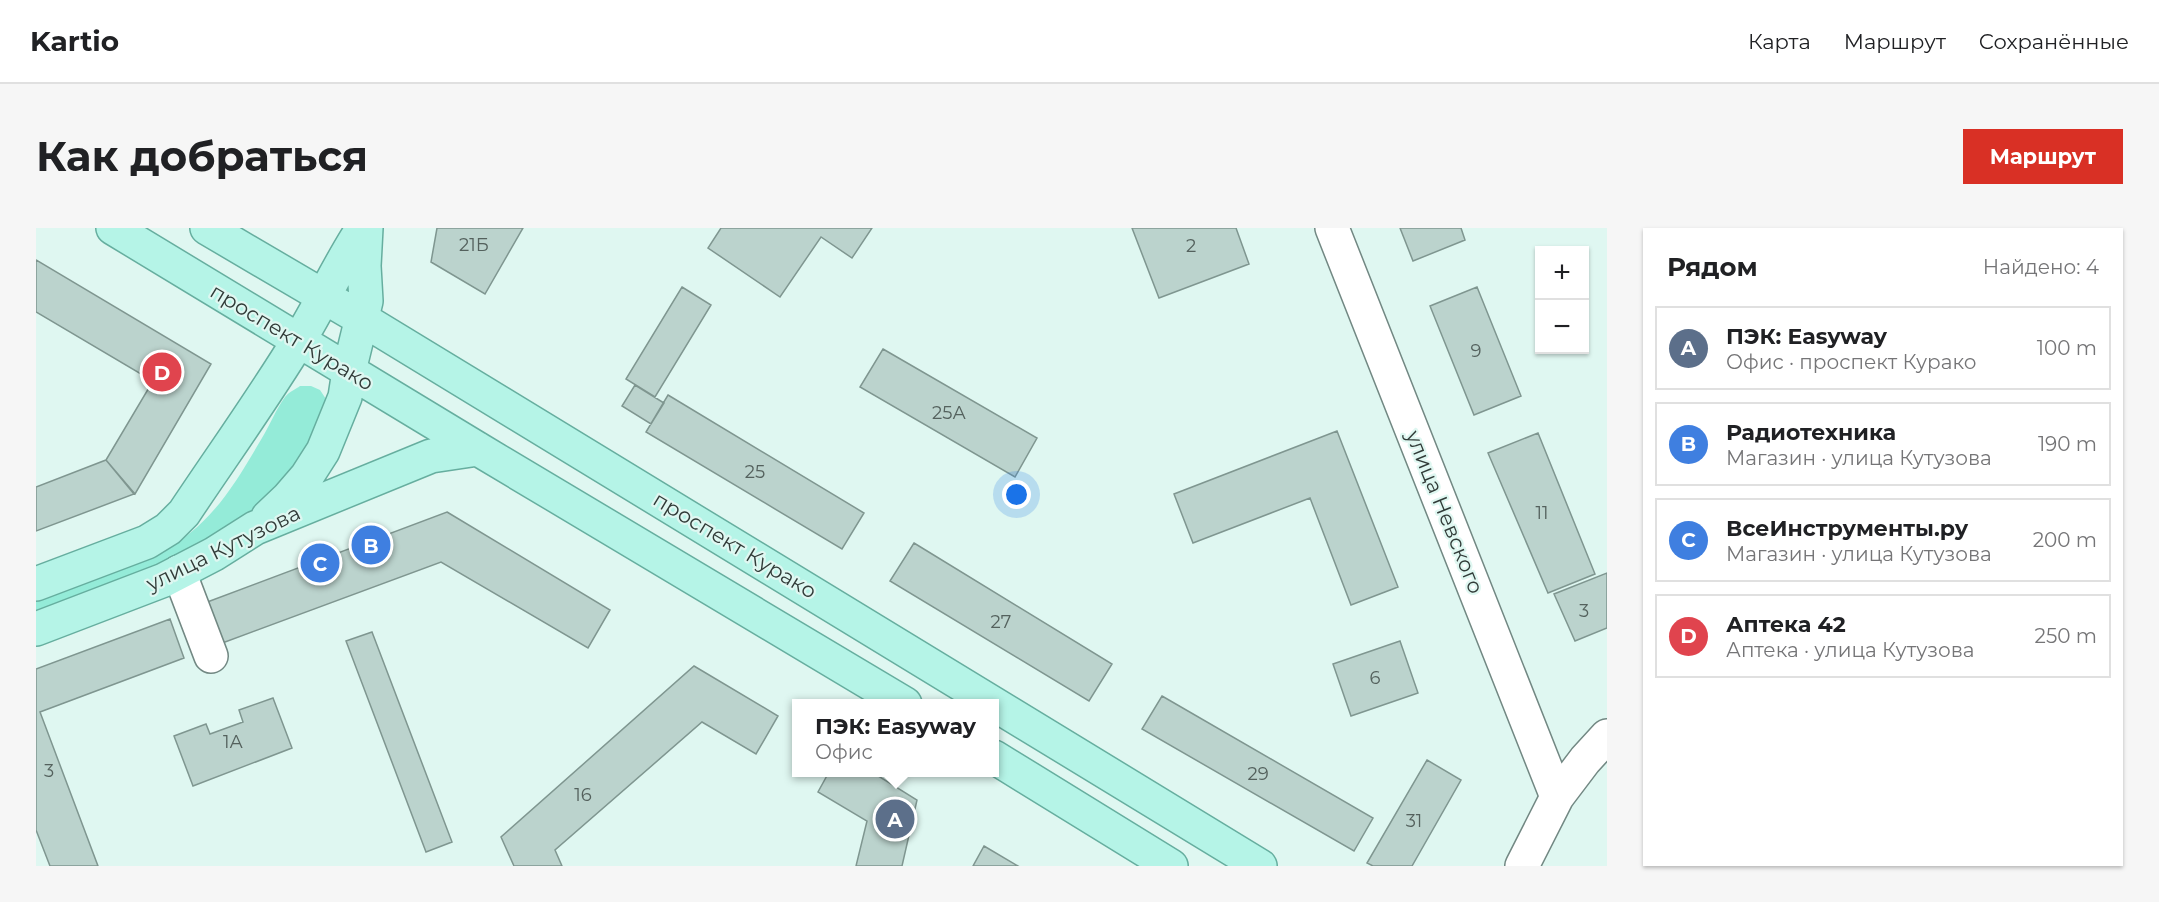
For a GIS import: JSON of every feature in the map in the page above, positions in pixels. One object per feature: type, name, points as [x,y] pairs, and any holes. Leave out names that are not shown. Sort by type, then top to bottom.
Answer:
[{"type":"main road","name":"проспект Курако","points":[[113,228],[897,699]]},
{"type":"main road","name":"проспект Курако","points":[[207,228],[362,319],[986,699]]},
{"type":"main road","name":"улица Кутузова","points":[[36,584],[147,542],[168,529],[184,513],[298,341],[345,255],[365,228]]},
{"type":"main road","points":[[255,528],[288,498],[307,476],[323,451],[345,397],[366,302],[365,228]]},
{"type":"main road","name":"улица Кутузова","points":[[36,629],[164,580],[214,554],[255,528],[431,456],[478,449]]},
{"type":"main road","name":"проспект Курако","points":[[999,707],[1260,866]]},
{"type":"main road","points":[[999,760],[1171,866]]},
{"type":"street","name":"улица Невского","points":[[1332,228],[1557,797]]},
{"type":"street","points":[[179,572],[211,656]]},
{"type":"street","points":[[1522,866],[1557,797],[1585,760],[1607,736]]},
{"type":"green space","points":[[300,386],[311,386],[320,390],[326,399],[327,412],[317,435],[272,495],[221,539],[36,619],[36,602],[158,554],[193,531],[207,518],[230,489],[285,397]]},
{"type":"building","points":[[437,228],[523,228],[485,294],[431,262]]},
{"type":"building","points":[[721,228],[872,228],[852,258],[821,237],[780,297],[708,248]]},
{"type":"building","points":[[1132,228],[1236,228],[1249,264],[1159,298]]},
{"type":"building","points":[[1400,228],[1461,228],[1465,240],[1413,261]]},
{"type":"building","points":[[36,260],[211,364],[135,494],[106,460],[153,381],[36,312]]},
{"type":"building","points":[[682,287],[711,305],[655,397],[626,379]]},
{"type":"building","points":[[1477,287],[1521,396],[1474,415],[1430,306]]},
{"type":"building","points":[[883,349],[1037,438],[1015,477],[860,387]]},
{"type":"building","points":[[635,385],[664,403],[651,424],[622,406]]},
{"type":"building","points":[[668,395],[864,513],[842,549],[646,432]]},
{"type":"building","points":[[1337,431],[1398,587],[1351,605],[1310,498],[1193,543],[1174,494]]},
{"type":"building","points":[[1538,433],[1595,574],[1548,593],[1488,453]]},
{"type":"building","points":[[106,460],[134,494],[36,531],[36,487]]},
{"type":"building","points":[[447,512],[610,610],[588,648],[441,562],[217,645],[202,604]]},
{"type":"building","points":[[914,543],[1112,664],[1089,701],[890,581]]},
{"type":"building","points":[[1607,573],[1607,628],[1575,641],[1554,594]]},
{"type":"building","points":[[170,619],[184,658],[40,712],[98,866],[50,866],[36,830],[36,669]]},
{"type":"building","points":[[372,632],[452,842],[426,852],[346,641]]},
{"type":"building","points":[[1400,641],[1418,693],[1351,716],[1333,664]]},
{"type":"building","points":[[694,666],[778,716],[756,754],[702,722],[555,850],[562,866],[514,866],[501,837]]},
{"type":"building","points":[[1162,696],[1373,818],[1354,851],[1142,729]]},
{"type":"building","points":[[273,698],[292,748],[193,786],[174,736],[206,724],[210,734],[243,722],[239,710]]},
{"type":"building","points":[[1427,760],[1461,780],[1412,866],[1373,866],[1367,863]]},
{"type":"building","points":[[826,777],[880,777],[917,800],[902,866],[856,866],[867,821],[818,792]]},
{"type":"building","points":[[984,846],[1018,866],[973,866]]},
{"type":"place","name":"Аптека 42","points":[[162,372]]},
{"type":"place","name":"Радиотехника","points":[[371,545]]},
{"type":"place","name":"ВсеИнструменты.ру","points":[[320,563]]},
{"type":"place","name":"ПЭК: Easyway","points":[[895,819]]}]
